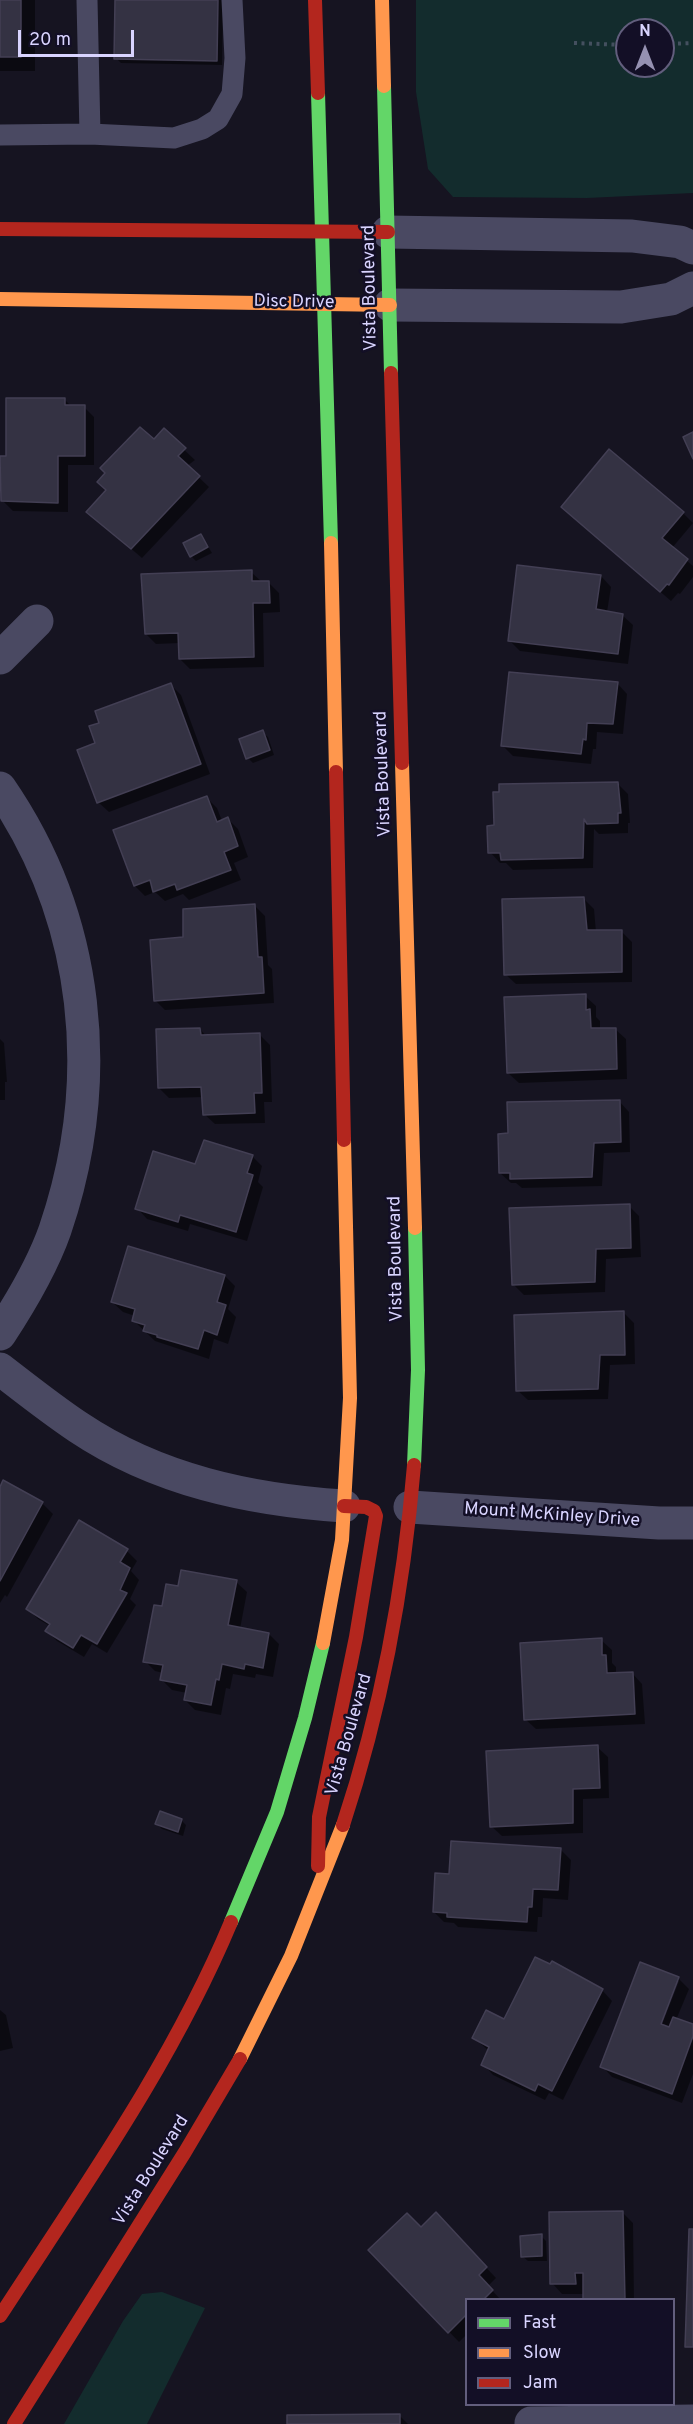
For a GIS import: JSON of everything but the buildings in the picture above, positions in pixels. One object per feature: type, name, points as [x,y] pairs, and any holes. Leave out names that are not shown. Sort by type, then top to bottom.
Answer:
[{"type":"main road","points":[[0,2316],[150,2085],[219,1953],[277,1812],[305,1718],[329,1615],[342,1540],[350,1387],[315,0]]},
{"type":"main road","name":"Vista Boulevard","points":[[14,2424],[50,2363],[210,2112],[263,2012],[317,1894],[355,1790],[386,1676],[407,1551],[417,1417],[413,1093],[399,701],[382,0]]},
{"type":"main road","points":[[0,229],[388,232]]},
{"type":"main road","name":"Disc Drive","points":[[0,299],[390,305]]},
{"type":"main road","points":[[317,1894],[319,1817],[356,1637],[376,1516],[374,1511],[366,1507],[344,1506]]},
{"type":"street","points":[[388,232],[632,236],[680,242],[693,248]]},
{"type":"street","name":"Disc Drive","points":[[390,305],[621,307],[671,299],[693,288]]},
{"type":"street","points":[[0,658],[37,621]]},
{"type":"street","points":[[0,788],[19,816],[49,876],[71,945],[83,1017],[84,1089],[75,1161],[54,1231],[23,1299],[0,1334]]},
{"type":"street","points":[[0,1370],[79,1428],[140,1461],[200,1484],[269,1500],[344,1506]]},
{"type":"street","name":"Mount McKinley Drive","points":[[410,1507],[659,1523],[693,1522]]},
{"type":"street","points":[[531,2422],[693,2421]]},
{"type":"lane","points":[[87,0],[90,134]]},
{"type":"lane","points":[[0,135],[90,134],[174,138],[202,129],[218,119],[232,94],[235,58],[232,0]]},
{"type":"path","points":[[675,44],[693,43]]},
{"type":"path","points":[[574,44],[615,45]]},
{"type":"green space","points":[[416,0],[693,0],[693,193],[587,198],[453,197],[428,169],[416,92]]},
{"type":"green space","points":[[162,2292],[205,2308],[147,2424],[64,2424],[123,2321],[142,2294]]},
{"type":"traffic: fast","points":[[384,86],[391,373]]},
{"type":"traffic: fast","points":[[318,93],[331,543]]},
{"type":"traffic: fast","points":[[414,1465],[418,1370],[415,1228]]},
{"type":"traffic: fast","points":[[231,1922],[277,1812],[305,1718],[323,1643]]},
{"type":"traffic: slow","points":[[382,0],[384,86]]},
{"type":"traffic: slow","points":[[0,299],[390,305]]},
{"type":"traffic: slow","points":[[331,543],[336,772]]},
{"type":"traffic: slow","points":[[402,763],[415,1228]]},
{"type":"traffic: slow","points":[[323,1643],[342,1540],[350,1398],[344,1140]]},
{"type":"traffic: slow","points":[[240,2059],[291,1956],[343,1825]]},
{"type":"traffic: jam","points":[[315,0],[318,93]]},
{"type":"traffic: jam","points":[[0,229],[388,232]]},
{"type":"traffic: jam","points":[[391,373],[402,763]]},
{"type":"traffic: jam","points":[[336,772],[344,1140]]},
{"type":"traffic: jam","points":[[343,1825],[369,1736],[389,1647],[404,1557],[414,1465]]},
{"type":"traffic: jam","points":[[318,1866],[319,1817],[356,1637],[376,1516],[374,1511],[366,1507],[344,1506]]},
{"type":"traffic: jam","points":[[0,2316],[154,2075],[208,1974],[231,1922]]},
{"type":"traffic: jam","points":[[14,2424],[185,2152],[240,2059]]}]
